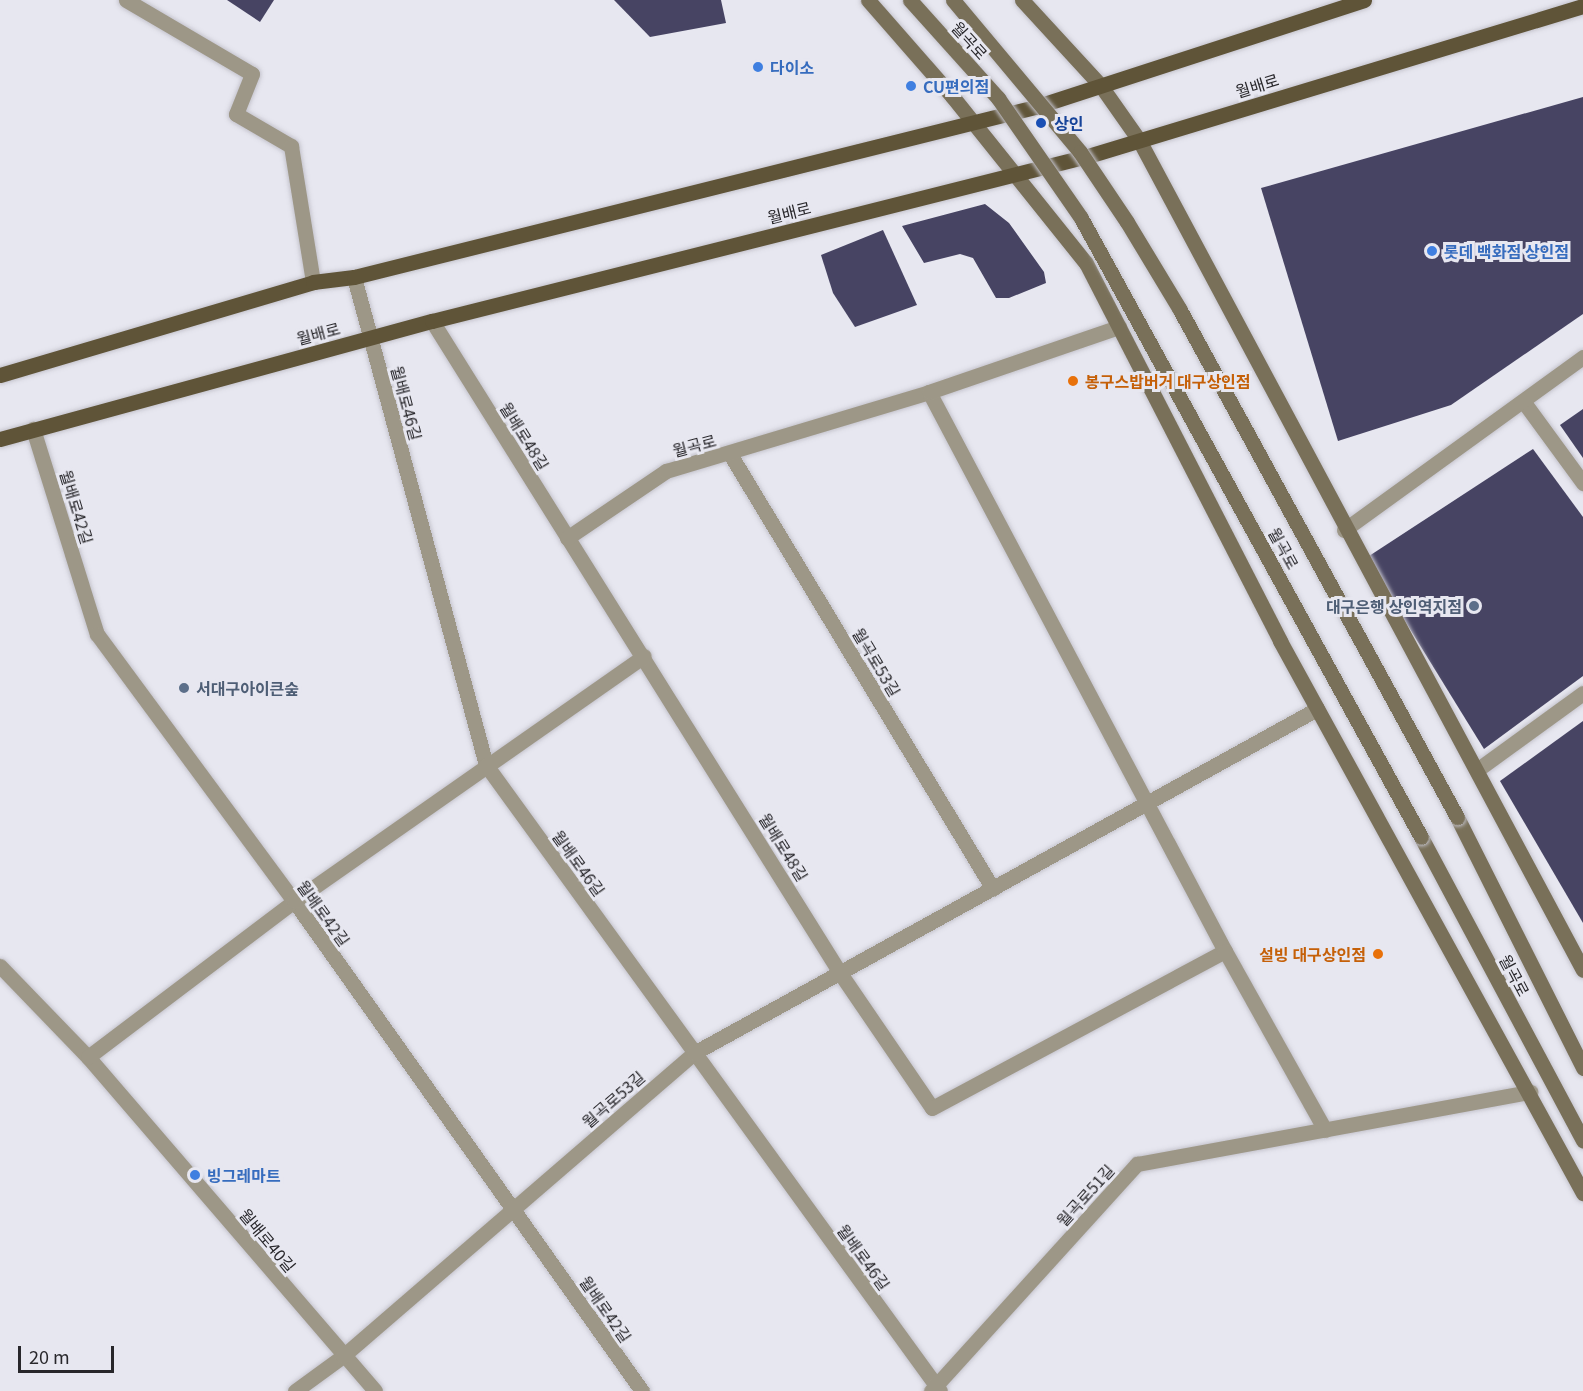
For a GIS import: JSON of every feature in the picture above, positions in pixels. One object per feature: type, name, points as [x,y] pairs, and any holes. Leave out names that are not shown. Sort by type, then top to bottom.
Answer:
[{"type":"main road","points":[[868,0],[973,122],[1086,263],[1317,709],[1530,1092],[1583,1192]]},
{"type":"main road","name":"월곡로","points":[[910,0],[998,98],[1081,218],[1421,837],[1583,1141]]},
{"type":"main road","name":"월곡로","points":[[953,0],[1080,152],[1127,222],[1180,310],[1457,817],[1583,1068]]},
{"type":"main road","points":[[1022,0],[1101,86],[1139,140],[1344,530],[1477,770],[1583,970]]},
{"type":"main road","points":[[0,375],[314,282],[354,277],[973,122],[1101,86],[1364,0]]},
{"type":"main road","name":"월배로","points":[[0,439],[432,321],[1015,174],[1139,140],[1583,6]]},
{"type":"street","points":[[126,0],[252,75],[236,114],[291,146],[314,282]]},
{"type":"street","name":"월배로46길","points":[[354,277],[486,765],[935,1389]]},
{"type":"street","name":"월배로48길","points":[[432,321],[567,538],[644,656],[840,973],[932,1108],[1225,951]]},
{"type":"street","name":"월곡로","points":[[567,538],[666,471],[730,454],[929,392],[1119,327]]},
{"type":"street","points":[[1344,530],[1583,357]]},
{"type":"street","points":[[929,392],[1225,951],[1324,1130]]},
{"type":"street","points":[[1523,401],[1583,483]]},
{"type":"street","name":"월배로42길","points":[[33,429],[97,634],[294,901],[642,1391]]},
{"type":"street","name":"월곡로53길","points":[[730,454],[993,889]]},
{"type":"street","points":[[88,1057],[294,901],[644,656]]},
{"type":"street","points":[[1477,770],[1583,693]]},
{"type":"street","name":"월곡로53길","points":[[295,1391],[343,1356],[694,1053],[1148,805],[1317,709]]},
{"type":"street","name":"월배로40길","points":[[0,966],[88,1057],[375,1391]]},
{"type":"street","name":"월곡로51길","points":[[935,1389],[1137,1164],[1530,1092]]},
{"type":"building","points":[[227,0],[274,0],[260,22]]},
{"type":"building","points":[[614,0],[721,0],[726,23],[650,37]]},
{"type":"building","name":"롯데 백화점 상인점","points":[[1583,97],[1583,314],[1451,405],[1338,441],[1261,188]]},
{"type":"building","points":[[985,204],[1009,223],[1044,272],[1046,283],[1009,298],[996,298],[973,258],[960,254],[924,263],[902,226]]},
{"type":"building","points":[[883,230],[917,305],[855,327],[833,293],[821,255]]},
{"type":"building","points":[[1583,409],[1583,458],[1560,425]]},
{"type":"building","points":[[1533,449],[1583,517],[1583,676],[1484,749],[1366,558]]},
{"type":"building","points":[[1583,721],[1583,923],[1500,781]]},
{"type":"place","name":"다이소","points":[[758,67]]},
{"type":"place","name":"CU편의점","points":[[911,86]]},
{"type":"place","name":"상인","points":[[1041,123]]},
{"type":"place","name":"롯데 백화점 상인점","points":[[1432,251]]},
{"type":"place","name":"봉구스밥버거 대구상인점","points":[[1073,381]]},
{"type":"place","name":"대구은행 상인역지점","points":[[1474,606]]},
{"type":"place","name":"서대구아이큰숲","points":[[184,688]]},
{"type":"place","name":"설빙 대구상인점","points":[[1378,954]]},
{"type":"place","name":"빙그레마트","points":[[195,1175]]}]
